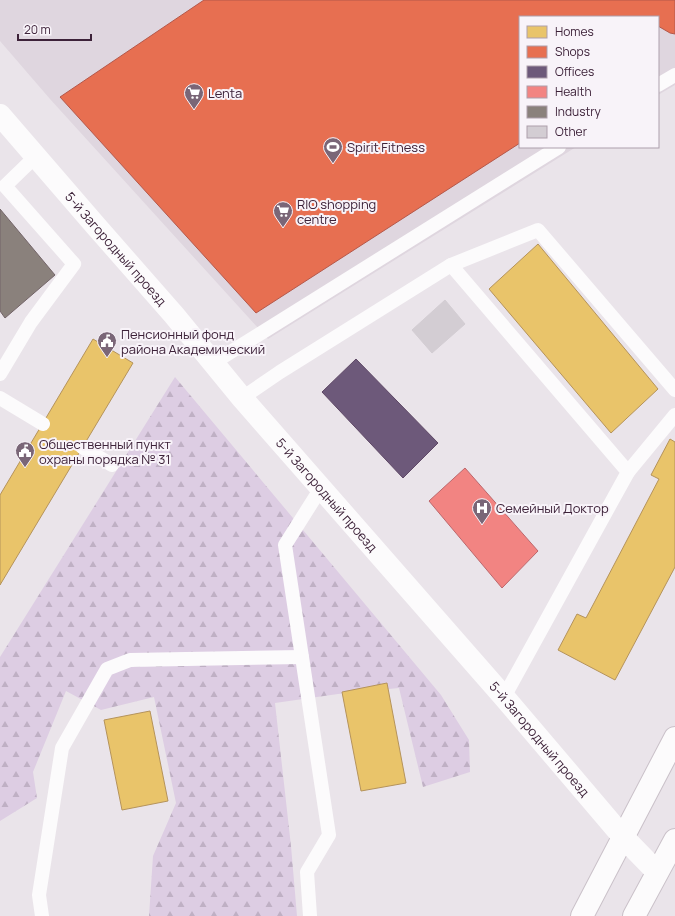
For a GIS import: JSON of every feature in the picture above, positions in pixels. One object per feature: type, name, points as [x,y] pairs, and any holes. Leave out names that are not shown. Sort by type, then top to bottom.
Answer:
[{"type":"street","name":"5-й Загородный проезд","points":[[0,115],[174,315],[242,398],[504,697],[624,837],[657,872]]},
{"type":"street","points":[[582,916],[675,738]]},
{"type":"street","points":[[634,916],[675,840]]},
{"type":"lane","points":[[659,84],[675,75]]},
{"type":"lane","points":[[213,363],[557,148]]},
{"type":"lane","points":[[0,374],[31,322],[74,264],[4,186],[36,156]]},
{"type":"lane","points":[[242,398],[280,372],[451,265],[538,230],[675,390]]},
{"type":"lane","points":[[451,265],[628,472]]},
{"type":"lane","points":[[0,398],[43,424]]},
{"type":"lane","points":[[504,697],[628,472],[675,415]]},
{"type":"lane","points":[[82,448],[112,465]]},
{"type":"lane","points":[[310,916],[307,872],[329,835],[285,544],[321,488]]},
{"type":"lane","points":[[42,916],[39,895],[62,748],[107,669],[130,660],[302,657]]},
{"type":"shaded area","name":"RIO shopping centre","points":[[0,0],[675,0],[675,85],[659,94],[659,16],[519,16],[519,148],[574,148],[268,339],[50,99],[0,41]]},
{"type":"green space","points":[[175,377],[441,695],[469,740],[470,772],[423,787],[399,688],[338,694],[275,703],[291,846],[297,916],[149,916],[153,856],[176,803],[154,697],[101,710],[66,691],[33,772],[37,798],[0,821],[0,657]]},
{"type":"building: Homes","points":[[538,244],[658,389],[611,433],[489,289]]},
{"type":"building: Homes","points":[[93,339],[133,363],[0,585],[0,495]]},
{"type":"building: Homes","points":[[670,439],[675,442],[675,567],[615,680],[558,650],[577,614],[586,618],[594,603],[659,479],[651,475]]},
{"type":"building: Homes","points":[[387,683],[406,783],[361,791],[342,692]]},
{"type":"building: Homes","points":[[150,711],[168,801],[122,810],[104,720]]},
{"type":"building: Shops","name":"RIO shopping centre","points":[[204,0],[675,0],[675,34],[659,27],[659,16],[519,16],[519,144],[256,313],[60,97]]},
{"type":"building: Offices","points":[[356,359],[438,443],[403,478],[322,392]]},
{"type":"building: Health","name":"Семейный Доктор","points":[[465,468],[538,551],[502,588],[429,501]]},
{"type":"building: Industry","points":[[0,209],[55,275],[5,318],[0,311]]},
{"type":"building: Other","points":[[445,300],[465,324],[432,353],[412,330]]},
{"type":"place","name":"Lenta","points":[[194,110]]},
{"type":"place","name":"Spirit Fitness","points":[[333,164]]},
{"type":"place","name":"RIO shopping centre","points":[[283,228]]},
{"type":"place","name":"Пенсионный фонд района Академический","points":[[107,358]]},
{"type":"place","name":"Общественный пункт охраны порядка № 31","points":[[25,468]]},
{"type":"place","name":"Семейный Доктор","points":[[482,525]]}]
